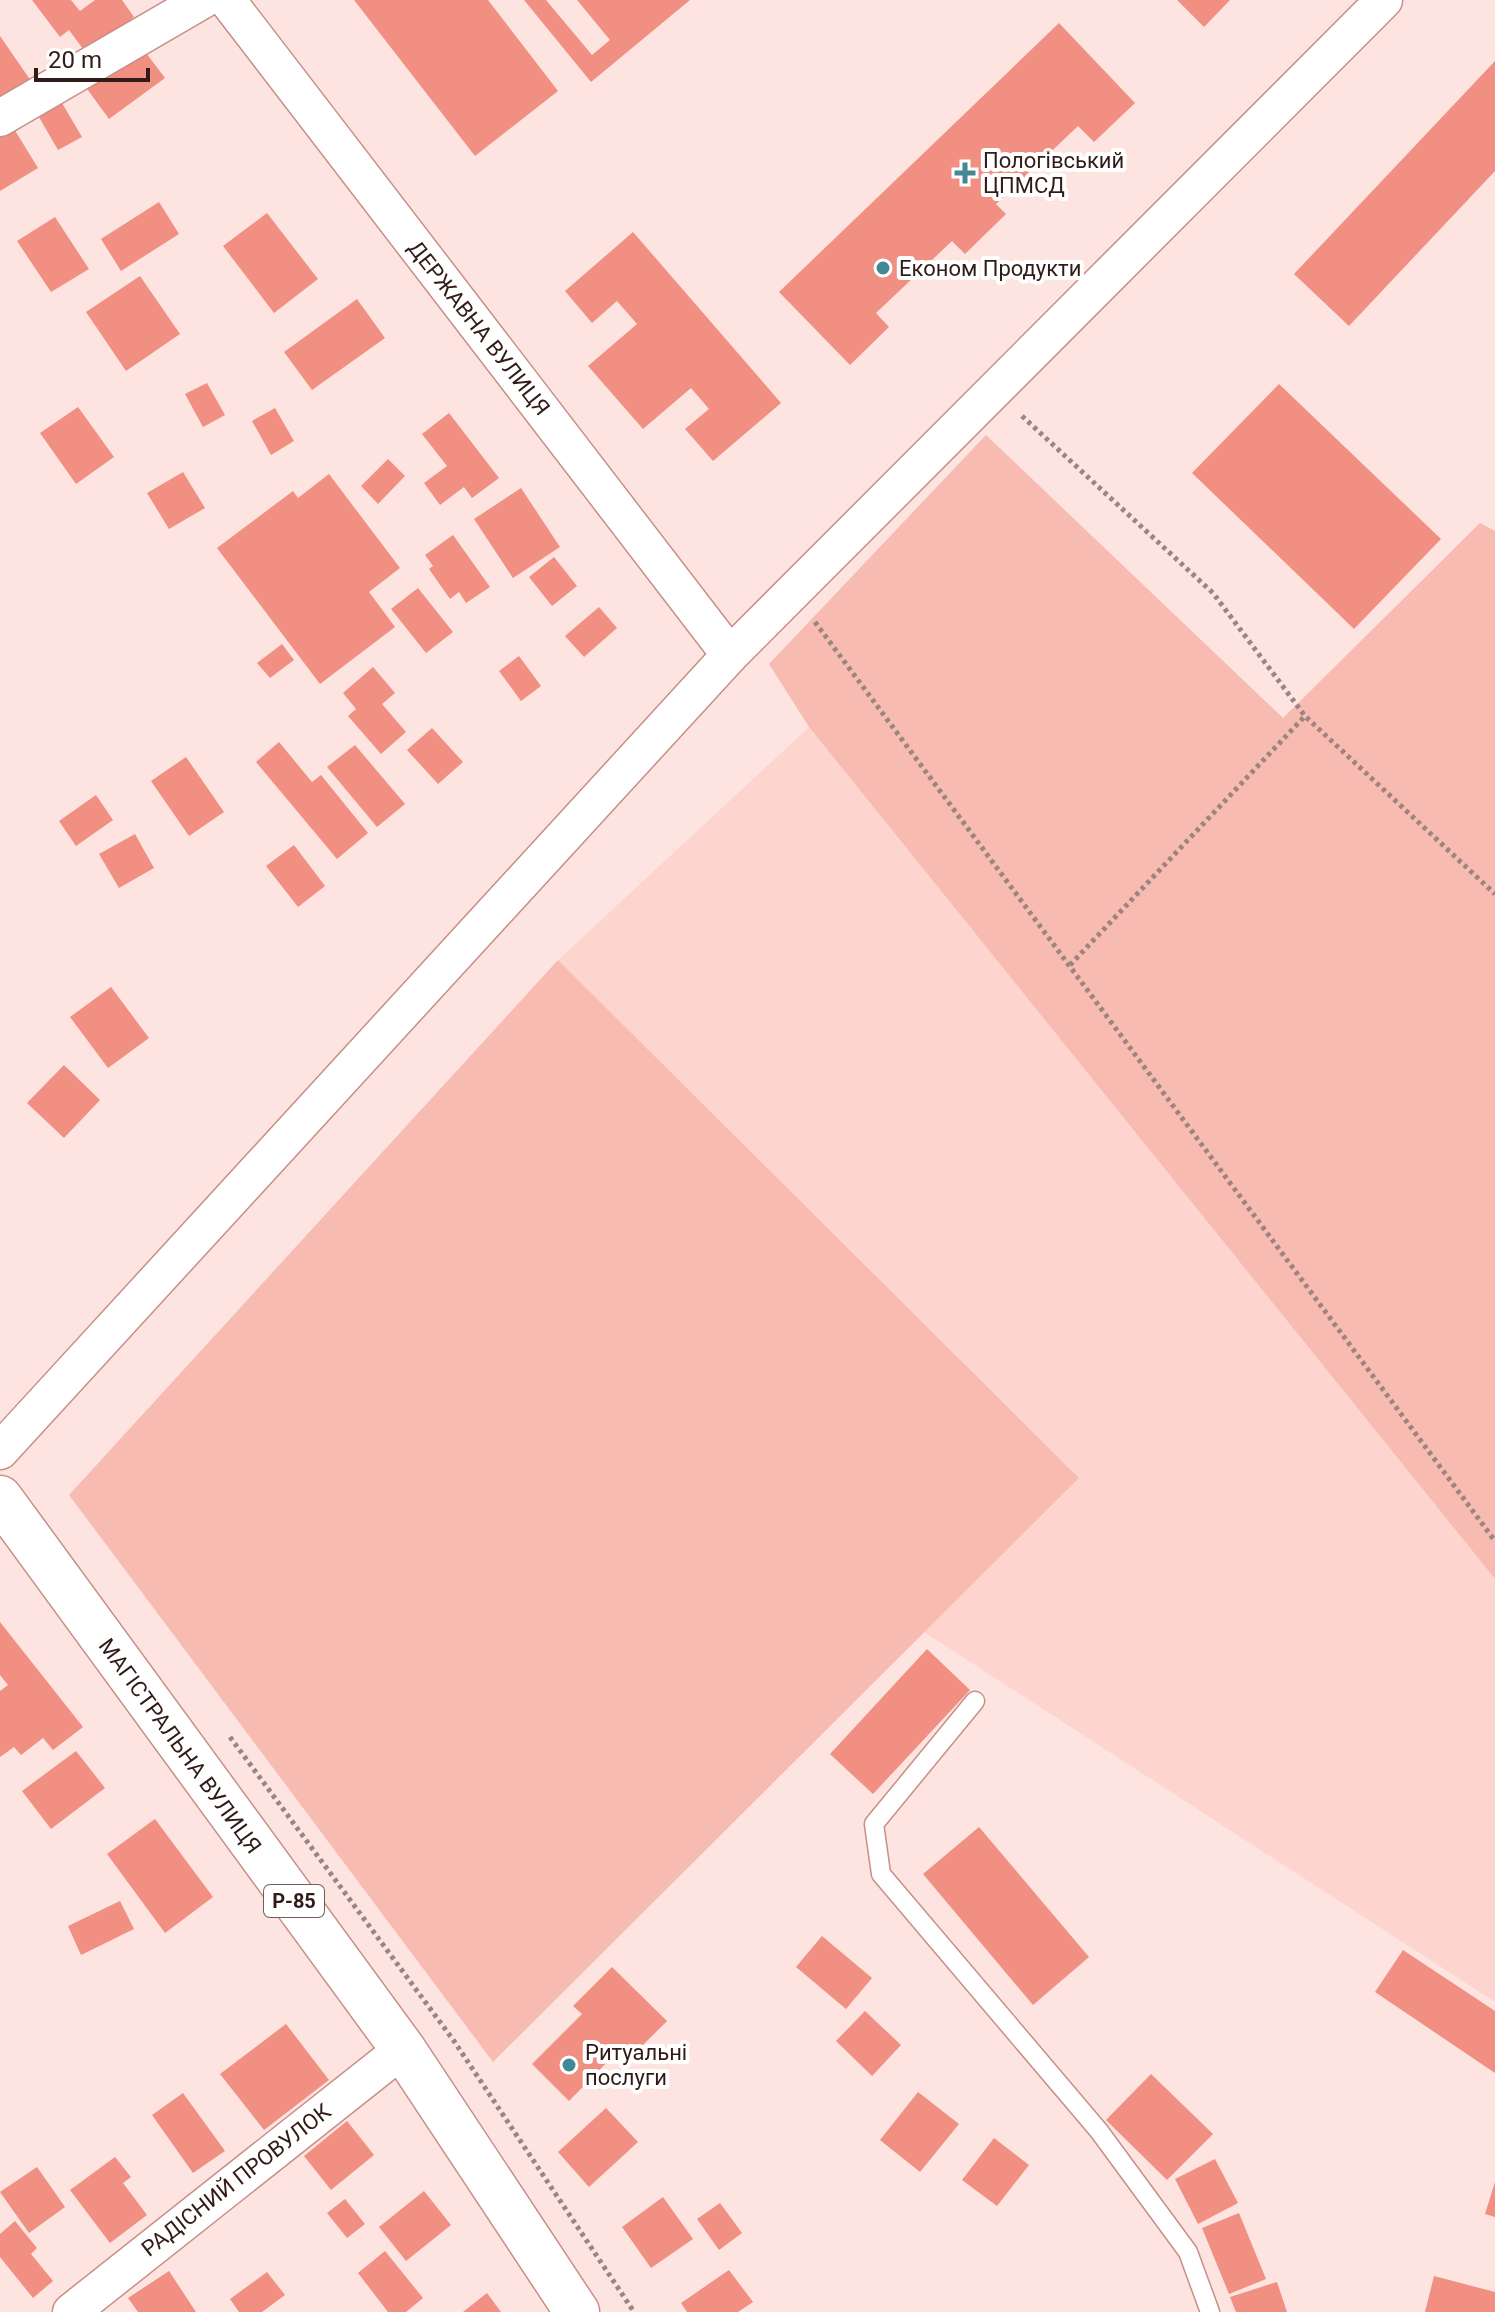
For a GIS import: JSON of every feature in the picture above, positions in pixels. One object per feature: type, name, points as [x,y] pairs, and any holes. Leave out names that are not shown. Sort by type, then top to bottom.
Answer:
[{"type":"main road","name":"МАГІСТРАЛЬНА ВУЛИЦЯ","points":[[6,1522],[403,2049],[577,2312]]},
{"type":"street","points":[[0,118],[203,0]]},
{"type":"street","name":"ДЕРЖАВНА ВУЛИЦЯ","points":[[227,0],[730,655]]},
{"type":"street","points":[[0,1451],[730,655],[1384,0]]},
{"type":"street","name":"РАДІСНИЙ ПРОВУЛОК","points":[[71,2312],[403,2049]]},
{"type":"lane","points":[[975,1701],[874,1824],[881,1874],[1108,2143],[1188,2252],[1210,2312]]},
{"type":"path","points":[[995,390],[1213,593],[1305,716],[1495,894]]},
{"type":"path","points":[[793,593],[1495,1541]]},
{"type":"path","points":[[1069,966],[1305,716]]},
{"type":"shaded area","points":[[986,435],[1283,718],[1480,523],[1495,531],[1495,1579],[809,727],[769,664]]},
{"type":"shaded area","points":[[809,727],[1495,1579],[1495,2002],[924,1632],[1079,1478],[558,960]]},
{"type":"shaded area","points":[[558,960],[1079,1478],[493,2062],[69,1495]]},
{"type":"building","points":[[32,0],[71,0],[80,11],[95,0],[122,0],[134,17],[86,53],[69,30],[60,37]]},
{"type":"building","points":[[354,0],[488,0],[558,91],[475,156]]},
{"type":"building","points":[[524,0],[546,0],[592,55],[610,40],[577,0],[690,0],[591,82]]},
{"type":"building","points":[[1177,0],[1230,0],[1204,27]]},
{"type":"building","name":"Пологівський ЦПМСД","points":[[1059,23],[1135,103],[1094,142],[1078,126],[996,204],[1006,214],[965,254],[952,241],[876,313],[889,327],[850,365],[779,292]]},
{"type":"building","points":[[0,36],[31,81],[0,102]]},
{"type":"building","points":[[140,45],[165,78],[109,119],[85,86]]},
{"type":"building","points":[[1495,61],[1495,171],[1349,326],[1294,274]]},
{"type":"building","points":[[59,98],[82,137],[58,150],[36,112]]},
{"type":"building","points":[[11,124],[38,168],[0,191],[0,131]]},
{"type":"building","points":[[159,202],[179,234],[121,271],[101,239]]},
{"type":"building","points":[[267,213],[318,279],[274,313],[223,246]]},
{"type":"building","points":[[55,217],[89,269],[51,292],[17,241]]},
{"type":"building","points":[[633,232],[781,403],[713,461],[685,429],[709,409],[691,388],[643,429],[588,366],[637,324],[617,301],[592,323],[565,291]]},
{"type":"building","points":[[140,276],[180,334],[126,371],[86,312]]},
{"type":"building","points":[[357,299],[385,338],[312,390],[284,352]]},
{"type":"building","points":[[207,383],[225,415],[203,427],[185,394]]},
{"type":"building","points":[[1279,384],[1441,539],[1354,629],[1192,473]]},
{"type":"building","points":[[78,407],[114,457],[76,484],[40,433]]},
{"type":"building","points":[[275,408],[294,441],[271,455],[252,421]]},
{"type":"building","points":[[449,413],[499,478],[472,498],[464,487],[440,505],[424,483],[447,466],[422,434]]},
{"type":"building","points":[[388,459],[405,476],[378,504],[361,486]]},
{"type":"building","points":[[183,472],[205,508],[169,529],[147,493]]},
{"type":"building","points":[[329,474],[400,568],[369,592],[395,627],[320,684],[217,548],[293,491],[298,498]]},
{"type":"building","points":[[521,488],[560,547],[513,578],[474,519]]},
{"type":"building","points":[[453,535],[490,587],[466,603],[459,592],[450,599],[429,569],[433,566],[425,555]]},
{"type":"building","points":[[554,557],[577,586],[552,606],[529,577]]},
{"type":"building","points":[[418,588],[453,632],[426,653],[391,609]]},
{"type":"building","points":[[599,607],[617,628],[584,657],[565,636]]},
{"type":"building","points":[[282,644],[294,660],[270,678],[257,663]]},
{"type":"building","points":[[519,656],[541,686],[521,701],[499,671]]},
{"type":"building","points":[[373,667],[395,693],[382,704],[406,732],[381,754],[348,716],[356,709],[343,693]]},
{"type":"building","points":[[432,728],[463,762],[438,784],[407,750]]},
{"type":"building","points":[[279,742],[312,782],[321,775],[368,833],[337,859],[256,762]]},
{"type":"building","points":[[355,745],[405,804],[377,827],[327,767]]},
{"type":"building","points":[[186,757],[224,812],[189,836],[151,781]]},
{"type":"building","points":[[96,795],[113,820],[76,846],[59,821]]},
{"type":"building","points":[[135,834],[154,868],[119,888],[99,854]]},
{"type":"building","points":[[294,845],[325,886],[298,907],[266,866]]},
{"type":"building","points":[[111,987],[149,1038],[108,1068],[70,1017]]},
{"type":"building","points":[[64,1065],[100,1100],[64,1138],[27,1103]]},
{"type":"building","points":[[0,1622],[83,1727],[53,1750],[43,1738],[21,1755],[14,1747],[0,1757],[0,1691],[8,1685],[0,1675]]},
{"type":"building","points":[[927,1649],[970,1690],[873,1794],[830,1754]]},
{"type":"building","points":[[76,1751],[105,1788],[51,1829],[22,1791]]},
{"type":"building","points":[[155,1819],[213,1897],[165,1933],[107,1854]]},
{"type":"building","points":[[979,1827],[1089,1957],[1033,2005],[923,1874]]},
{"type":"building","points":[[120,1901],[134,1929],[81,1955],[68,1926]]},
{"type":"building","points":[[822,1936],[872,1978],[846,2009],[796,1967]]},
{"type":"building","points":[[1403,1950],[1495,2011],[1495,2073],[1375,1992]]},
{"type":"building","points":[[612,1967],[667,2021],[628,2060],[619,2050],[569,2101],[532,2064],[582,2014],[573,2006]]},
{"type":"building","points":[[865,2011],[901,2045],[872,2076],[836,2041]]},
{"type":"building","points":[[286,2024],[329,2080],[264,2130],[220,2074]]},
{"type":"building","points":[[1151,2074],[1213,2134],[1167,2180],[1106,2120]]},
{"type":"building","points":[[918,2092],[959,2124],[920,2172],[880,2140]]},
{"type":"building","points":[[183,2093],[225,2151],[193,2173],[152,2115]]},
{"type":"building","points":[[606,2108],[638,2142],[589,2187],[558,2152]]},
{"type":"building","points":[[347,2121],[374,2155],[331,2190],[304,2156]]},
{"type":"building","points":[[994,2138],[1029,2165],[997,2206],[962,2180]]},
{"type":"building","points":[[115,2157],[131,2177],[123,2183],[147,2215],[110,2243],[70,2190]]},
{"type":"building","points":[[1215,2159],[1238,2203],[1198,2224],[1175,2179]]},
{"type":"building","points":[[37,2167],[65,2207],[29,2233],[0,2192]]},
{"type":"building","points":[[1495,2182],[1495,2217],[1485,2214]]},
{"type":"building","points":[[424,2191],[451,2225],[406,2261],[379,2227]]},
{"type":"building","points":[[663,2197],[693,2239],[651,2268],[622,2227]]},
{"type":"building","points":[[345,2199],[365,2224],[347,2238],[327,2213]]},
{"type":"building","points":[[720,2203],[742,2233],[719,2250],[697,2219]]},
{"type":"building","points":[[1239,2213],[1266,2279],[1229,2294],[1202,2228]]},
{"type":"building","points":[[15,2221],[37,2248],[31,2254],[53,2281],[33,2298],[0,2257],[0,2234]]},
{"type":"building","points":[[385,2251],[423,2298],[406,2312],[388,2312],[358,2273]]},
{"type":"building","points":[[729,2270],[753,2302],[738,2312],[687,2312],[681,2303]]},
{"type":"building","points":[[169,2271],[196,2312],[138,2312],[128,2298]]},
{"type":"building","points":[[267,2272],[285,2295],[262,2312],[239,2312],[230,2299]]},
{"type":"building","points":[[1434,2276],[1495,2292],[1495,2312],[1425,2312]]},
{"type":"building","points":[[1277,2282],[1287,2312],[1236,2312],[1230,2297]]},
{"type":"building","points":[[487,2293],[501,2312],[463,2312]]},
{"type":"place","name":"Пологівський ЦПМСД","points":[[965,173]]},
{"type":"place","name":"Економ Продукти","points":[[883,268]]},
{"type":"place","name":"Ритуальні послуги","points":[[569,2065]]}]
